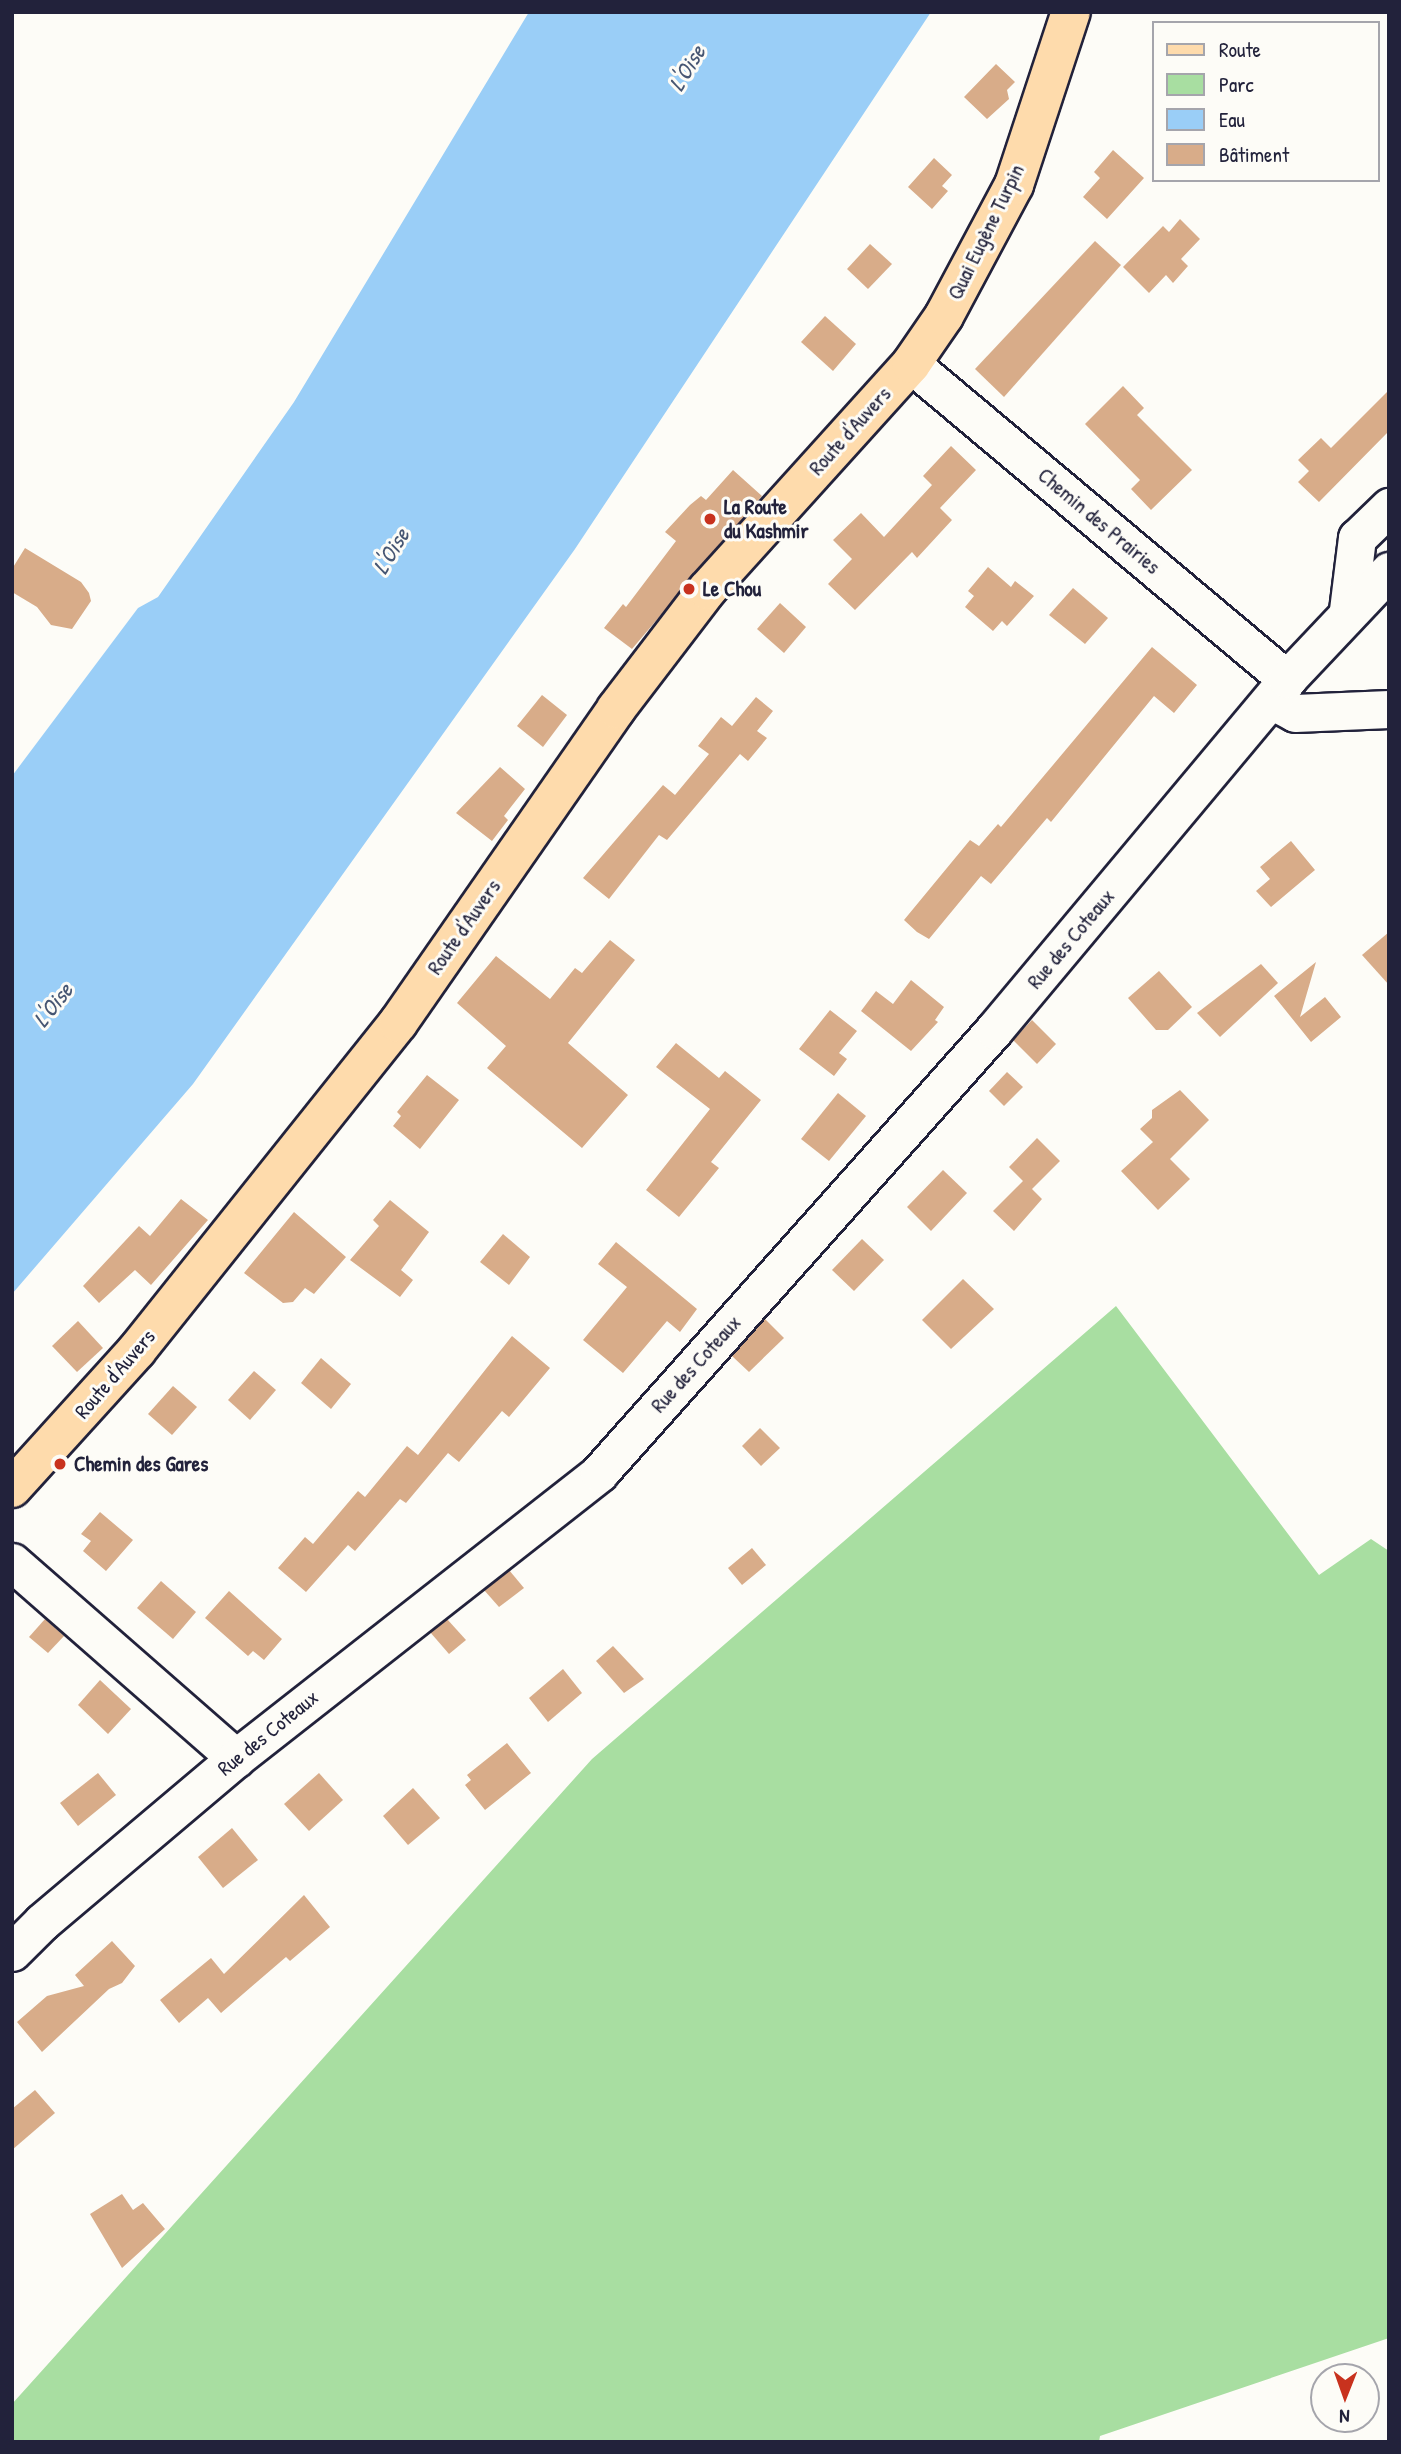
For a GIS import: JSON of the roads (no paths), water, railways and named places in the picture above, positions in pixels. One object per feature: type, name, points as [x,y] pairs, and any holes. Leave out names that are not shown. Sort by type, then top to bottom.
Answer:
[{"type":"main road","name":"Quai Eugène Turpin","points":[[911,364],[944,316],[1014,184],[1072,12]]},
{"type":"main road","name":"Route d'Auvers","points":[[12,1488],[178,1300],[398,1023],[616,709],[707,590],[911,364]]},
{"type":"street","name":"Chemin des Prairies","points":[[911,364],[1279,690],[1295,713],[1389,709]]},
{"type":"street","points":[[1348,610],[1357,538],[1389,507]]},
{"type":"street","name":"Rue des Coteaux","points":[[12,1952],[42,1922],[236,1758],[599,1473],[994,1030],[1279,690],[1348,610],[1389,571]]},
{"type":"street","points":[[12,1562],[236,1758]]},
{"type":"water","name":"L'Oise","points":[[529,12],[931,12],[575,549],[193,1084],[12,1294],[12,776],[138,608],[158,597],[294,402]]},
{"type":"place","name":"La Route du Kashmir","points":[[710,519]]},
{"type":"place","name":"Le Chou","points":[[689,589]]},
{"type":"place","name":"Chemin des Gares","points":[[60,1464]]}]
